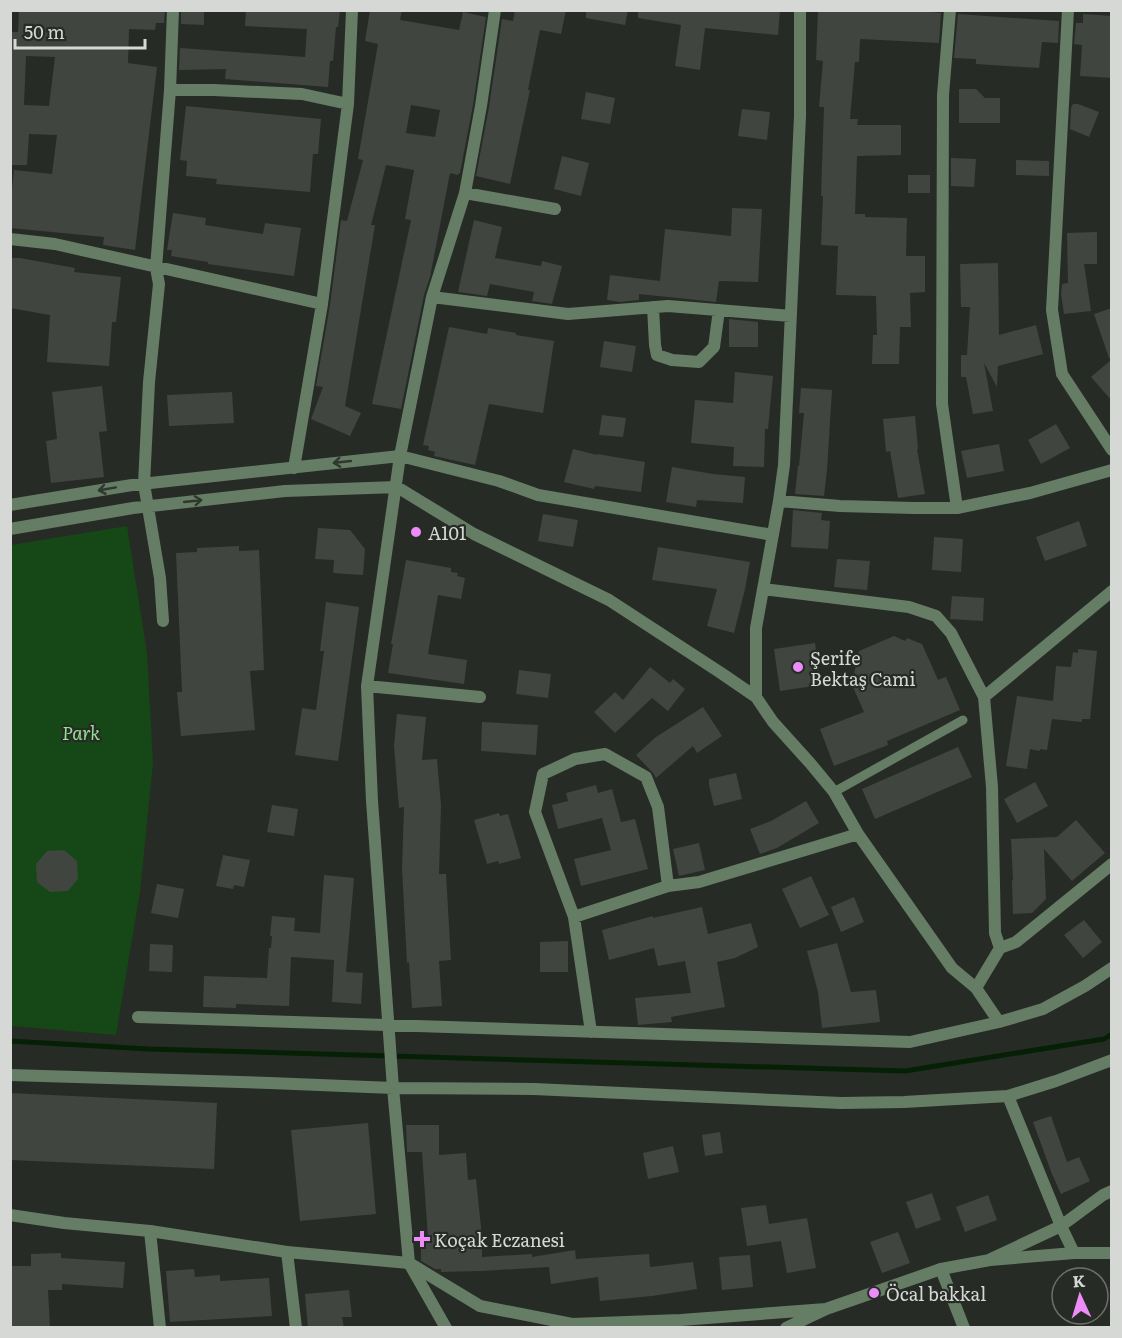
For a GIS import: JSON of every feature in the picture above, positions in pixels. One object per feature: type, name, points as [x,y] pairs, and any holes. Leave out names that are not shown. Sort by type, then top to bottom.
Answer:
[{"type":"street","points":[[163,621],[160,578],[144,484],[149,382],[159,284],[156,268],[170,90],[173,10]]},
{"type":"street","points":[[294,468],[322,304],[348,104],[352,10]]},
{"type":"street","points":[[446,1328],[409,1263],[393,1088],[372,801],[367,686],[400,456],[432,297],[465,193],[495,10]]},
{"type":"street","points":[[756,698],[756,628],[784,465],[800,116],[800,10]]},
{"type":"street","points":[[950,10],[943,95],[942,404],[957,508]]},
{"type":"street","points":[[1068,10],[1052,310],[1062,374],[1112,450]]},
{"type":"street","points":[[170,90],[302,94],[348,104]]},
{"type":"street","points":[[465,193],[555,209]]},
{"type":"street","points":[[10,239],[55,244],[322,304]]},
{"type":"street","points":[[432,297],[568,314],[668,306],[791,316]]},
{"type":"street","points":[[653,307],[657,355],[672,360],[699,362],[714,347],[719,310]]},
{"type":"street","points":[[10,505],[144,484],[400,456],[499,481],[538,495],[773,535]]},
{"type":"street","points":[[779,501],[840,506],[957,508],[1030,494],[1112,470]]},
{"type":"street","points":[[10,529],[147,507],[285,491],[397,487],[474,534],[609,600],[722,673],[756,698],[773,722],[834,792],[858,834],[952,969],[976,988],[999,1022]]},
{"type":"street","points":[[763,589],[909,607],[936,616],[951,633],[984,697],[992,787],[995,933],[1000,948]]},
{"type":"street","points":[[984,697],[1112,591]]},
{"type":"street","points":[[367,686],[480,696]]},
{"type":"street","points":[[591,1032],[574,917],[535,812],[543,774],[575,759],[605,753],[646,777],[658,807],[668,886]]},
{"type":"street","points":[[574,917],[668,886],[699,882],[858,834]]},
{"type":"street","points":[[976,988],[1000,948],[1016,942],[1112,864]]},
{"type":"street","points":[[138,1017],[910,1042],[999,1022],[1043,1009],[1112,968]]},
{"type":"street","points":[[10,1075],[393,1088],[534,1089],[841,1103],[904,1102],[1008,1095],[1056,1081],[1112,1059]]},
{"type":"street","points":[[1008,1095],[1074,1253]]},
{"type":"street","points":[[990,1260],[1061,1226],[1112,1191]]},
{"type":"street","points":[[10,1215],[64,1223],[150,1231],[287,1252],[409,1263],[480,1306],[572,1324],[681,1320],[826,1309]]},
{"type":"street","points":[[150,1231],[160,1328]]},
{"type":"street","points":[[287,1252],[296,1328]]},
{"type":"street","points":[[786,1328],[826,1309],[941,1269],[990,1260],[1074,1253],[1112,1253]]},
{"type":"street","points":[[941,1269],[963,1328]]},
{"type":"lane","points":[[834,792],[963,720]]},
{"type":"green space","name":"Park","points":[[127,526],[147,653],[153,763],[140,892],[116,1035],[11,1026],[11,545]]},
{"type":"building","points":[[19,10],[165,10],[164,23],[156,23],[155,30],[129,29],[128,63],[157,67],[135,250],[103,245],[104,237],[10,228],[14,170],[52,174],[57,135],[29,134],[27,165],[10,165],[10,32],[18,32]],"holes":[[[26,56],[55,57],[49,106],[24,105]]]},
{"type":"building","points":[[181,10],[204,10],[204,25],[181,24]]},
{"type":"building","points":[[246,10],[340,10],[333,61],[330,61],[328,87],[225,79],[226,69],[179,70],[180,48],[305,57],[307,29],[245,26]]},
{"type":"building","points":[[370,10],[402,10],[400,20],[459,30],[463,12],[486,17],[460,173],[458,175],[450,173],[401,409],[372,404],[411,220],[405,219],[414,170],[386,165],[371,225],[375,225],[345,406],[361,413],[350,436],[311,419],[323,387],[316,386],[341,220],[347,221],[363,160],[358,159],[378,44],[365,41]],"holes":[[[411,105],[440,110],[435,137],[406,133]]]},
{"type":"building","points":[[515,10],[566,10],[561,34],[540,30],[510,184],[476,176],[502,19],[513,21]]},
{"type":"building","points":[[586,10],[628,10],[625,25],[586,18]]},
{"type":"building","points":[[638,10],[780,10],[778,35],[705,28],[700,70],[675,66],[681,25],[638,18]]},
{"type":"building","points":[[818,10],[911,10],[941,13],[939,43],[860,39],[859,62],[855,62],[850,119],[858,119],[857,125],[901,125],[901,155],[857,156],[855,214],[865,214],[865,217],[907,218],[906,256],[925,256],[925,292],[910,293],[911,327],[900,327],[899,364],[872,364],[873,335],[877,335],[876,296],[836,295],[838,246],[821,245],[824,107],[819,107],[823,61],[816,60]]},
{"type":"building","points":[[958,14],[1059,21],[1058,43],[1042,42],[1039,68],[976,64],[976,59],[954,58]]},
{"type":"building","points":[[1083,14],[1112,16],[1112,78],[1080,76],[1082,45],[1074,44],[1076,23],[1083,23]]},
{"type":"building","points":[[959,89],[976,89],[985,98],[1000,98],[1000,123],[959,123]]},
{"type":"building","points":[[586,92],[615,98],[610,124],[581,119]]},
{"type":"building","points":[[1073,104],[1099,112],[1089,137],[1070,129]]},
{"type":"building","points":[[186,106],[321,119],[318,154],[313,154],[310,192],[216,184],[217,179],[186,176],[187,161],[180,160]]},
{"type":"building","points":[[742,109],[770,112],[767,140],[738,136]]},
{"type":"building","points":[[562,156],[589,163],[581,196],[554,189]]},
{"type":"building","points":[[951,158],[976,159],[974,187],[951,186]]},
{"type":"building","points":[[1016,160],[1049,161],[1049,176],[1016,175]]},
{"type":"building","points":[[908,175],[930,175],[930,193],[908,193]]},
{"type":"building","points":[[732,208],[762,209],[758,282],[719,281],[716,302],[639,294],[639,300],[620,302],[607,300],[610,275],[660,281],[665,229],[731,236]]},
{"type":"building","points":[[173,213],[206,218],[205,225],[263,234],[265,223],[301,228],[294,276],[208,264],[208,262],[171,256],[172,250],[167,250]]},
{"type":"building","points":[[474,220],[502,227],[495,258],[541,266],[542,261],[562,266],[552,304],[532,301],[534,292],[490,284],[487,296],[458,292]]},
{"type":"building","points":[[1097,232],[1097,264],[1084,264],[1091,311],[1064,314],[1061,294],[1062,284],[1068,283],[1067,233]]},
{"type":"building","points":[[10,258],[75,268],[74,272],[121,277],[116,322],[112,322],[109,366],[47,362],[50,315],[10,308]]},
{"type":"building","points":[[998,263],[999,335],[1036,325],[1043,354],[998,366],[997,387],[984,363],[993,411],[973,414],[966,377],[961,377],[961,355],[967,355],[970,307],[961,307],[960,264]]},
{"type":"building","points":[[1112,308],[1112,358],[1109,358],[1094,314]]},
{"type":"building","points":[[729,319],[758,322],[758,347],[729,347]]},
{"type":"building","points":[[449,327],[487,334],[488,328],[554,341],[543,413],[489,404],[475,465],[434,456],[435,452],[428,450],[429,446],[423,445]]},
{"type":"building","points":[[604,341],[636,346],[632,372],[600,367]]},
{"type":"building","points":[[1112,359],[1112,401],[1091,377]]},
{"type":"building","points":[[735,372],[773,376],[768,429],[765,429],[764,467],[733,466],[734,447],[691,443],[695,400],[733,403]]},
{"type":"building","points":[[102,386],[107,431],[99,432],[104,477],[51,483],[46,441],[57,439],[52,392]]},
{"type":"building","points":[[801,388],[832,390],[824,496],[795,494],[804,413],[799,413]]},
{"type":"building","points":[[232,392],[234,423],[169,426],[167,395]]},
{"type":"building","points":[[602,415],[626,418],[623,437],[599,435]]},
{"type":"building","points":[[915,416],[917,449],[925,494],[898,498],[890,451],[886,452],[883,419]]},
{"type":"building","points":[[1056,424],[1070,448],[1041,464],[1028,440]]},
{"type":"building","points":[[999,444],[1004,471],[967,478],[961,451]]},
{"type":"building","points":[[573,449],[645,462],[641,492],[595,486],[594,489],[564,482]]},
{"type":"building","points":[[672,467],[745,477],[743,503],[697,500],[696,507],[666,502]]},
{"type":"building","points":[[793,510],[822,513],[821,520],[830,521],[828,549],[791,547]]},
{"type":"building","points":[[543,514],[578,520],[573,547],[538,541]]},
{"type":"building","points":[[1079,521],[1087,546],[1045,561],[1036,537]]},
{"type":"building","points":[[318,528],[350,530],[365,549],[363,575],[333,573],[334,560],[315,559]]},
{"type":"building","points":[[934,537],[963,539],[961,572],[932,570]]},
{"type":"building","points":[[239,546],[239,551],[259,550],[264,670],[250,671],[255,730],[181,736],[177,692],[182,692],[176,553],[197,552],[197,548]]},
{"type":"building","points":[[658,547],[750,562],[734,633],[707,626],[717,589],[652,580]]},
{"type":"building","points":[[837,559],[870,561],[867,590],[834,587]]},
{"type":"building","points":[[406,560],[451,568],[451,572],[458,573],[457,576],[465,578],[461,599],[438,595],[428,654],[467,660],[464,684],[388,673]]},
{"type":"building","points":[[952,596],[984,598],[983,621],[950,619]]},
{"type":"building","points":[[326,602],[359,607],[338,761],[295,755],[302,708],[316,710],[324,651],[320,651]]},
{"type":"building","points":[[894,636],[922,644],[938,680],[946,677],[960,710],[887,741],[888,745],[834,766],[820,729],[864,712],[852,685],[859,651]]},
{"type":"building","name":"Şerife Bektaş Cami","points":[[815,643],[821,685],[780,691],[774,649]]},
{"type":"building","points":[[1078,649],[1097,651],[1090,719],[1082,719],[1082,722],[1052,719],[1047,750],[1030,749],[1027,769],[1006,766],[1017,696],[1053,701],[1056,666],[1071,667],[1073,652],[1078,653]]},
{"type":"building","points":[[650,667],[670,683],[673,679],[685,689],[668,711],[652,698],[615,733],[594,712],[615,692],[623,700]]},
{"type":"building","points":[[519,670],[551,674],[548,698],[516,694]]},
{"type":"building","points":[[703,707],[722,736],[697,753],[693,746],[656,778],[636,755],[656,737]]},
{"type":"building","points":[[397,714],[426,717],[422,760],[437,759],[441,805],[439,874],[446,874],[451,960],[439,961],[442,1006],[412,1008],[402,868],[404,807],[399,808],[394,746]]},
{"type":"building","points":[[482,722],[538,725],[536,755],[481,751]]},
{"type":"building","points":[[958,747],[972,777],[875,819],[862,789]]},
{"type":"building","points":[[736,773],[742,799],[714,806],[709,779]]},
{"type":"building","points":[[1035,782],[1048,806],[1017,823],[1004,799]]},
{"type":"building","points":[[596,785],[598,793],[612,789],[621,822],[635,819],[648,869],[581,886],[574,859],[611,850],[602,818],[558,829],[552,805],[568,801],[566,793]]},
{"type":"building","points":[[806,801],[819,823],[777,848],[760,854],[750,829],[771,821]]},
{"type":"building","points":[[272,805],[298,809],[294,836],[267,832]]},
{"type":"building","points":[[499,813],[500,816],[508,814],[521,858],[499,864],[498,861],[487,864],[474,820]]},
{"type":"building","points":[[1076,820],[1105,853],[1072,881],[1044,849],[1046,899],[1032,913],[1013,914],[1011,839],[1057,837]]},
{"type":"building","points":[[699,843],[705,870],[679,876],[673,849]]},
{"type":"building","points":[[64,850],[77,861],[78,879],[68,891],[50,892],[37,882],[36,864],[47,851]]},
{"type":"building","points":[[223,855],[250,860],[244,887],[234,885],[233,889],[216,886]]},
{"type":"building","points":[[324,875],[354,878],[346,972],[363,973],[361,1004],[332,1002],[334,960],[291,957],[289,1006],[236,1004],[236,1008],[203,1007],[204,976],[267,978],[272,916],[295,918],[294,931],[320,933]]},
{"type":"building","points":[[811,876],[829,915],[800,928],[782,889]]},
{"type":"building","points":[[157,884],[184,889],[178,918],[151,913]]},
{"type":"building","points":[[854,897],[864,922],[841,932],[831,907]]},
{"type":"building","points":[[702,907],[708,934],[751,923],[758,947],[735,958],[717,962],[725,1007],[671,1017],[672,1022],[638,1025],[635,998],[691,993],[685,961],[658,966],[654,948],[609,960],[602,930],[653,916],[653,918]]},
{"type":"building","points":[[1084,920],[1102,942],[1083,958],[1064,935]]},
{"type":"building","points":[[568,941],[568,972],[540,972],[540,942]]},
{"type":"building","points":[[837,943],[851,992],[876,990],[880,1022],[822,1028],[818,992],[807,951]]},
{"type":"building","points":[[150,944],[173,945],[172,972],[149,971]]},
{"type":"building","points":[[10,1093],[217,1103],[214,1169],[10,1160]]},
{"type":"building","points":[[1051,1116],[1067,1162],[1079,1157],[1090,1181],[1061,1194],[1033,1122]]},
{"type":"building","points":[[368,1123],[376,1214],[300,1221],[291,1130]]},
{"type":"building","points":[[406,1125],[439,1125],[439,1155],[466,1153],[468,1180],[476,1179],[482,1257],[532,1254],[532,1257],[575,1250],[576,1259],[649,1254],[650,1267],[693,1262],[697,1289],[600,1301],[598,1277],[551,1284],[549,1267],[441,1272],[441,1269],[435,1269],[421,1261],[421,1238],[428,1238],[422,1152],[407,1152]]},
{"type":"building","points":[[720,1132],[723,1153],[705,1156],[702,1135]]},
{"type":"building","points":[[673,1146],[679,1172],[648,1179],[643,1153]]},
{"type":"building","points":[[932,1193],[941,1220],[916,1229],[906,1202]]},
{"type":"building","points":[[988,1195],[997,1220],[965,1232],[956,1207]]},
{"type":"building","points":[[766,1205],[769,1224],[807,1218],[816,1268],[787,1273],[781,1241],[747,1246],[741,1208]]},
{"type":"building","points":[[898,1232],[910,1263],[882,1273],[870,1242]]},
{"type":"building","points":[[61,1253],[61,1258],[125,1262],[123,1288],[62,1284],[62,1290],[48,1290],[50,1328],[10,1328],[10,1266],[31,1266],[31,1254]]},
{"type":"building","points":[[750,1255],[753,1287],[722,1290],[719,1257]]},
{"type":"building","points":[[194,1269],[195,1277],[220,1275],[220,1281],[269,1278],[272,1316],[170,1322],[166,1271]]},
{"type":"building","points":[[349,1290],[352,1317],[342,1317],[344,1328],[308,1328],[305,1294]]},
{"type":"waterway","points":[[10,1041],[149,1049],[905,1071],[1104,1039],[1112,1034]]},
{"type":"place","name":"A101","points":[[416,532]]},
{"type":"place","name":"Şerife Bektaş Cami","points":[[798,667]]},
{"type":"place","name":"Koçak Eczanesi","points":[[422,1239]]},
{"type":"place","name":"Öcal bakkal","points":[[874,1293]]}]
